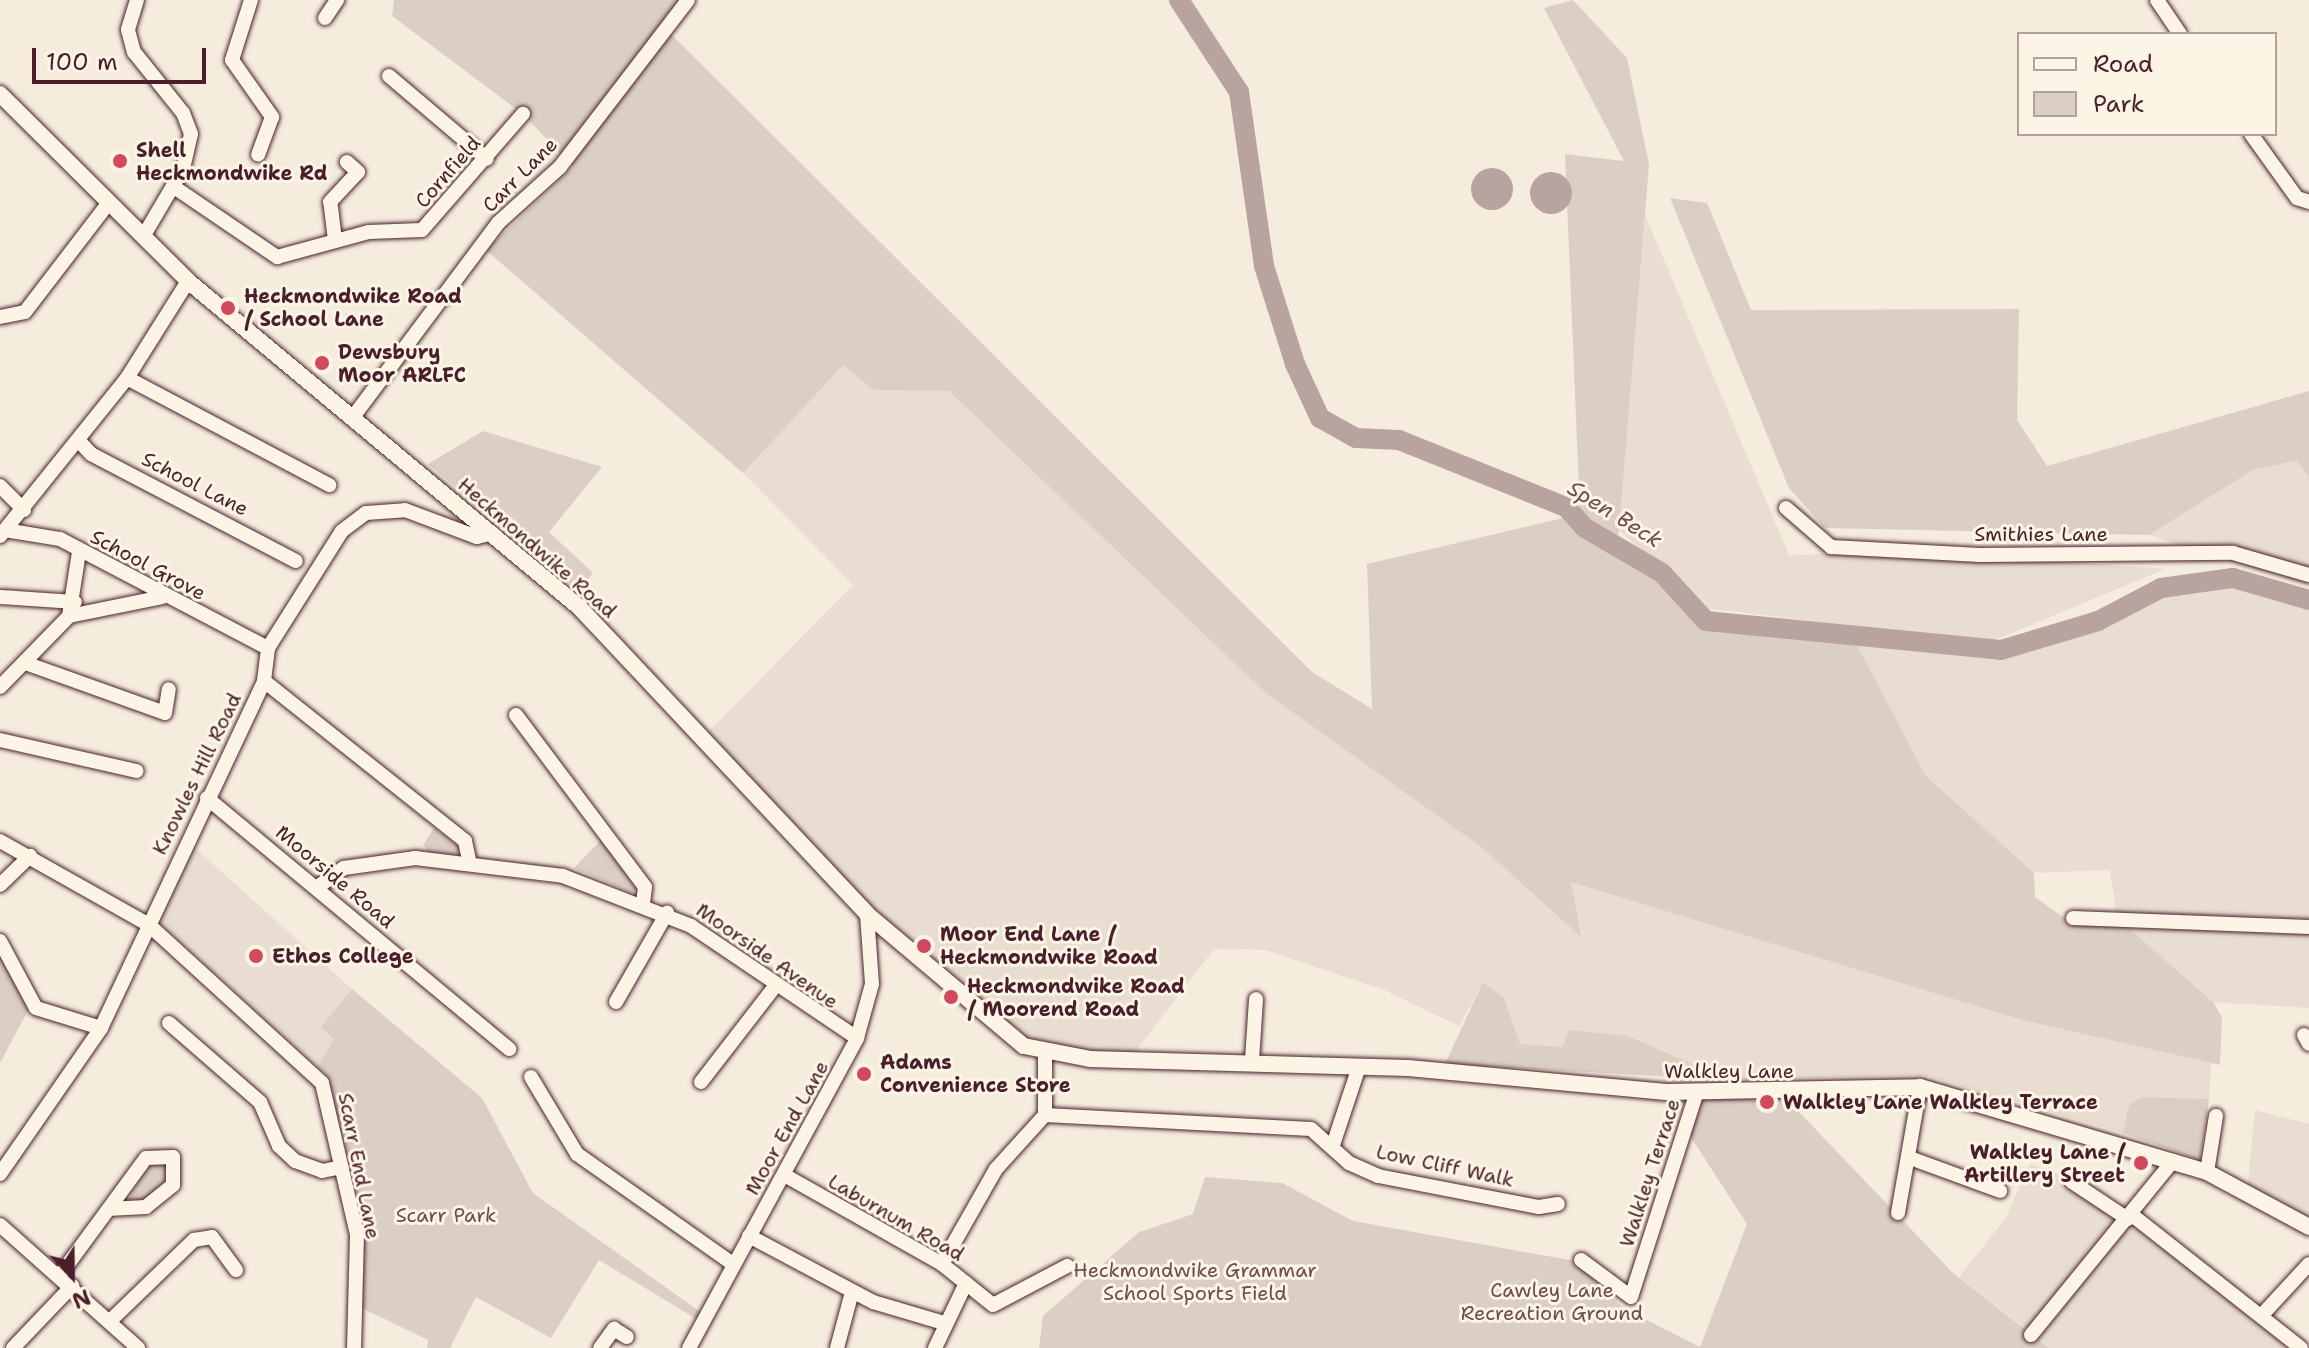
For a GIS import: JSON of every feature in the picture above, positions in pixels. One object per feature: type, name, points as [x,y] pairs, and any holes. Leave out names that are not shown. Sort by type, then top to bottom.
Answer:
[{"type":"main road","name":"Heckmondwike Road","points":[[0,94],[188,281],[580,608],[867,914],[984,1016],[1045,1056]]},
{"type":"main road","name":"Walkley Lane","points":[[1045,1056],[1125,1060],[1252,1060],[1700,1092],[1920,1087],[2207,1172],[2309,1227]]},
{"type":"street","points":[[137,0],[128,30],[134,52],[183,113],[191,134],[174,187],[143,237]]},
{"type":"street","points":[[251,0],[232,60],[272,117],[258,155]]},
{"type":"street","points":[[325,18],[337,0]]},
{"type":"street","name":"Carr Lane","points":[[353,417],[498,223],[560,167],[688,0]]},
{"type":"street","points":[[2157,0],[2179,32]]},
{"type":"street","points":[[389,76],[487,159]]},
{"type":"street","name":"Cornfield","points":[[174,187],[277,257],[335,240],[422,230],[523,114]]},
{"type":"street","points":[[2253,136],[2303,200]]},
{"type":"street","points":[[335,240],[330,202],[358,172],[347,162]]},
{"type":"street","points":[[0,317],[25,312],[108,204]]},
{"type":"street","points":[[3,533],[127,378],[188,281]]},
{"type":"street","points":[[127,378],[329,485]]},
{"type":"street","name":"School Lane","points":[[78,440],[91,454],[296,561]]},
{"type":"street","points":[[0,486],[24,510]]},
{"type":"street","name":"Smithies Lane","points":[[1786,508],[1831,547],[1980,555],[2233,553],[2309,575]]},
{"type":"street","name":"Knowles Hill Road","points":[[0,1174],[101,1028],[264,681],[268,648],[342,531],[366,513],[405,510],[477,537],[493,533]]},
{"type":"street","name":"School Grove","points":[[3,533],[60,539],[162,597],[268,648]]},
{"type":"street","points":[[0,687],[28,664],[72,609],[79,552]]},
{"type":"street","points":[[1,597],[72,609],[162,597]]},
{"type":"street","points":[[28,664],[165,713],[169,689]]},
{"type":"street","points":[[264,681],[465,841],[469,860]]},
{"type":"street","points":[[516,715],[645,887],[643,903]]},
{"type":"street","points":[[0,740],[137,771]]},
{"type":"street","name":"Moorside Road","points":[[207,798],[319,886],[509,1049]]},
{"type":"street","name":"Scarr End Lane","points":[[0,841],[149,925],[322,1083],[357,1235],[354,1348]]},
{"type":"street","points":[[0,885],[30,856]]},
{"type":"street","name":"Moorside Avenue","points":[[319,886],[355,865],[469,860],[563,876],[667,913],[857,1038]]},
{"type":"street","points":[[616,1002],[667,913]]},
{"type":"street","name":"Moor End Lane","points":[[689,1348],[733,1264],[786,1176],[857,1038],[872,984],[867,914]]},
{"type":"street","points":[[2073,918],[2309,927]]},
{"type":"street","points":[[0,941],[36,1008],[101,1028]]},
{"type":"street","points":[[701,1082],[776,985]]},
{"type":"street","points":[[1252,1060],[1256,999]]},
{"type":"street","points":[[169,1023],[260,1102],[279,1146],[295,1161],[322,1171],[342,1167]]},
{"type":"street","points":[[942,1264],[996,1169],[1045,1115],[1045,1056]]},
{"type":"street","points":[[1333,1145],[1359,1067]]},
{"type":"street","points":[[531,1077],[577,1154],[733,1264]]},
{"type":"street","points":[[1898,1213],[1920,1087]]},
{"type":"street","name":"Walkley Terrace","points":[[1581,1260],[1631,1297],[1700,1092]]},
{"type":"street","name":"Low Cliff Walk","points":[[1045,1115],[1311,1129],[1378,1176],[1539,1207],[1558,1204]]},
{"type":"street","points":[[2207,1172],[2216,1116]]},
{"type":"street","points":[[60,1275],[112,1209],[146,1158],[166,1152],[173,1157],[173,1185],[146,1207],[112,1209]]},
{"type":"street","points":[[1910,1158],[2000,1191]]},
{"type":"street","points":[[2031,1335],[2173,1161]]},
{"type":"street","name":"Laburnum Road","points":[[786,1176],[942,1264],[993,1305],[1067,1266]]},
{"type":"street","points":[[2072,1182],[2130,1217],[2262,1315],[2301,1348]]},
{"type":"street","points":[[0,1225],[60,1275],[138,1348]]},
{"type":"street","points":[[749,1236],[852,1292],[944,1323]]},
{"type":"street","points":[[110,1321],[194,1240],[212,1237],[236,1270]]},
{"type":"street","points":[[2262,1315],[2309,1264]]},
{"type":"street","points":[[935,1348],[944,1323],[966,1283]]},
{"type":"street","points":[[13,1348],[72,1286]]},
{"type":"street","points":[[837,1348],[852,1292]]},
{"type":"street","points":[[600,1348],[614,1329],[627,1337]]},
{"type":"shaded area","points":[[1492,168],[1507,174],[1513,189],[1507,204],[1492,210],[1477,204],[1471,189],[1477,174]]},
{"type":"shaded area","points":[[1551,172],[1566,178],[1572,193],[1566,208],[1551,214],[1536,208],[1530,193],[1536,178]]},
{"type":"shaded area","points":[[1645,215],[1789,555],[1900,551],[2165,569],[1990,642],[1703,608],[1618,529]]},
{"type":"shaded area","points":[[843,364],[874,390],[949,391],[1263,688],[1480,846],[1580,936],[1570,881],[2022,1020],[2211,1063],[2209,1099],[2141,1097],[2129,1105],[2123,1133],[1924,1075],[1729,1080],[1628,1036],[1562,1047],[1520,1044],[1504,998],[1483,983],[1459,1026],[1384,990],[1265,950],[1214,949],[1138,1048],[1142,1060],[1045,1056],[867,914],[701,739],[853,585],[743,473]]},
{"type":"shaded area","points":[[2298,461],[2309,477],[2309,586],[2149,535],[2253,470]]},
{"type":"shaded area","points":[[2233,578],[2309,600],[2309,1008],[2213,1002],[2117,918],[2110,870],[2034,873],[1926,776],[1856,643],[2001,650],[2098,621],[2161,588]]},
{"type":"shaded area","name":"Ethos College","points":[[194,847],[352,989],[322,1026],[335,1039],[318,1067],[160,923]]},
{"type":"shaded area","points":[[2255,1110],[2309,1124],[2309,1227],[2247,1192]]},
{"type":"shaded area","points":[[2030,1164],[2070,1177],[2301,1348],[2050,1348],[1959,1277],[2005,1219]]},
{"type":"green space","points":[[394,0],[688,0],[667,30],[1312,672],[1372,709],[1367,564],[1580,514],[1565,154],[1624,161],[1544,8],[1573,0],[1627,58],[1649,165],[1618,541],[1698,624],[1856,643],[1926,776],[2034,873],[2035,897],[2075,926],[2124,924],[2213,1002],[2222,1017],[2220,1065],[2022,1020],[1571,882],[1581,937],[1480,846],[1266,693],[949,391],[874,390],[843,365],[743,473],[486,250],[573,167],[523,114],[392,16]]},
{"type":"green space","points":[[1670,198],[1707,203],[1751,310],[2019,309],[2017,420],[2047,466],[2309,391],[2309,477],[2297,461],[2253,470],[2149,535],[1825,528],[1789,488]]},
{"type":"green space","points":[[483,431],[602,467],[549,532],[593,573],[579,591],[428,464]]},
{"type":"green space","points":[[434,828],[460,847],[457,855],[428,852],[423,845]]},
{"type":"green space","points":[[601,840],[638,885],[632,893],[574,868]]},
{"type":"green space","points":[[0,949],[31,1005],[0,1063]]},
{"type":"green space","points":[[1483,982],[1504,998],[1520,1044],[1562,1047],[1570,1030],[1628,1036],[1729,1080],[1445,1064]]},
{"type":"green space","name":"Scarr Park","points":[[352,989],[482,1098],[533,1193],[706,1316],[703,1323],[599,1260],[551,1338],[476,1297],[450,1348],[427,1348],[428,1340],[360,1307],[357,1194],[326,1074],[318,1067],[334,1039],[321,1027]]},
{"type":"green space","points":[[1779,1091],[1953,1273],[2049,1348],[1039,1348],[1043,1316],[1139,1232],[1193,1214],[1205,1177],[1282,1183],[1353,1221],[1575,1261],[1623,1308],[1700,1347],[1747,1224],[1685,1128],[1697,1092]]},
{"type":"green space","points":[[2141,1097],[2209,1099],[2200,1160],[2123,1133],[2129,1105]]},
{"type":"green space","points":[[150,1160],[168,1164],[170,1178],[139,1205],[125,1206]]},
{"type":"waterway","name":"Spen Beck","points":[[1179,0],[1239,92],[1264,266],[1295,364],[1320,418],[1356,438],[1399,440],[1566,507],[1585,528],[1662,573],[1706,621],[2001,650],[2098,621],[2161,588],[2233,578],[2309,600]]},
{"type":"place","name":"Shell Heckmondwike Rd","points":[[120,161]]},
{"type":"place","name":"Heckmondwike Road / School Lane","points":[[228,308]]},
{"type":"place","name":"Dewsbury Moor ARLFC","points":[[322,363]]},
{"type":"place","name":"Moor End Lane / Heckmondwike Road","points":[[924,946]]},
{"type":"place","name":"Ethos College","points":[[256,956]]},
{"type":"place","name":"Heckmondwike Road / Moorend Road","points":[[951,997]]},
{"type":"place","name":"Adams Convenience Store","points":[[864,1074]]},
{"type":"place","name":"Walkley Lane Walkley Terrace","points":[[1767,1102]]},
{"type":"place","name":"Walkley Lane / Artillery Street","points":[[2141,1163]]},
{"type":"park label","name":"Heckmondwike Grammar School Sports Field","points":[[1195,1282]]},
{"type":"park label","name":"Cawley Lane Recreation Ground","points":[[1552,1302]]}]
